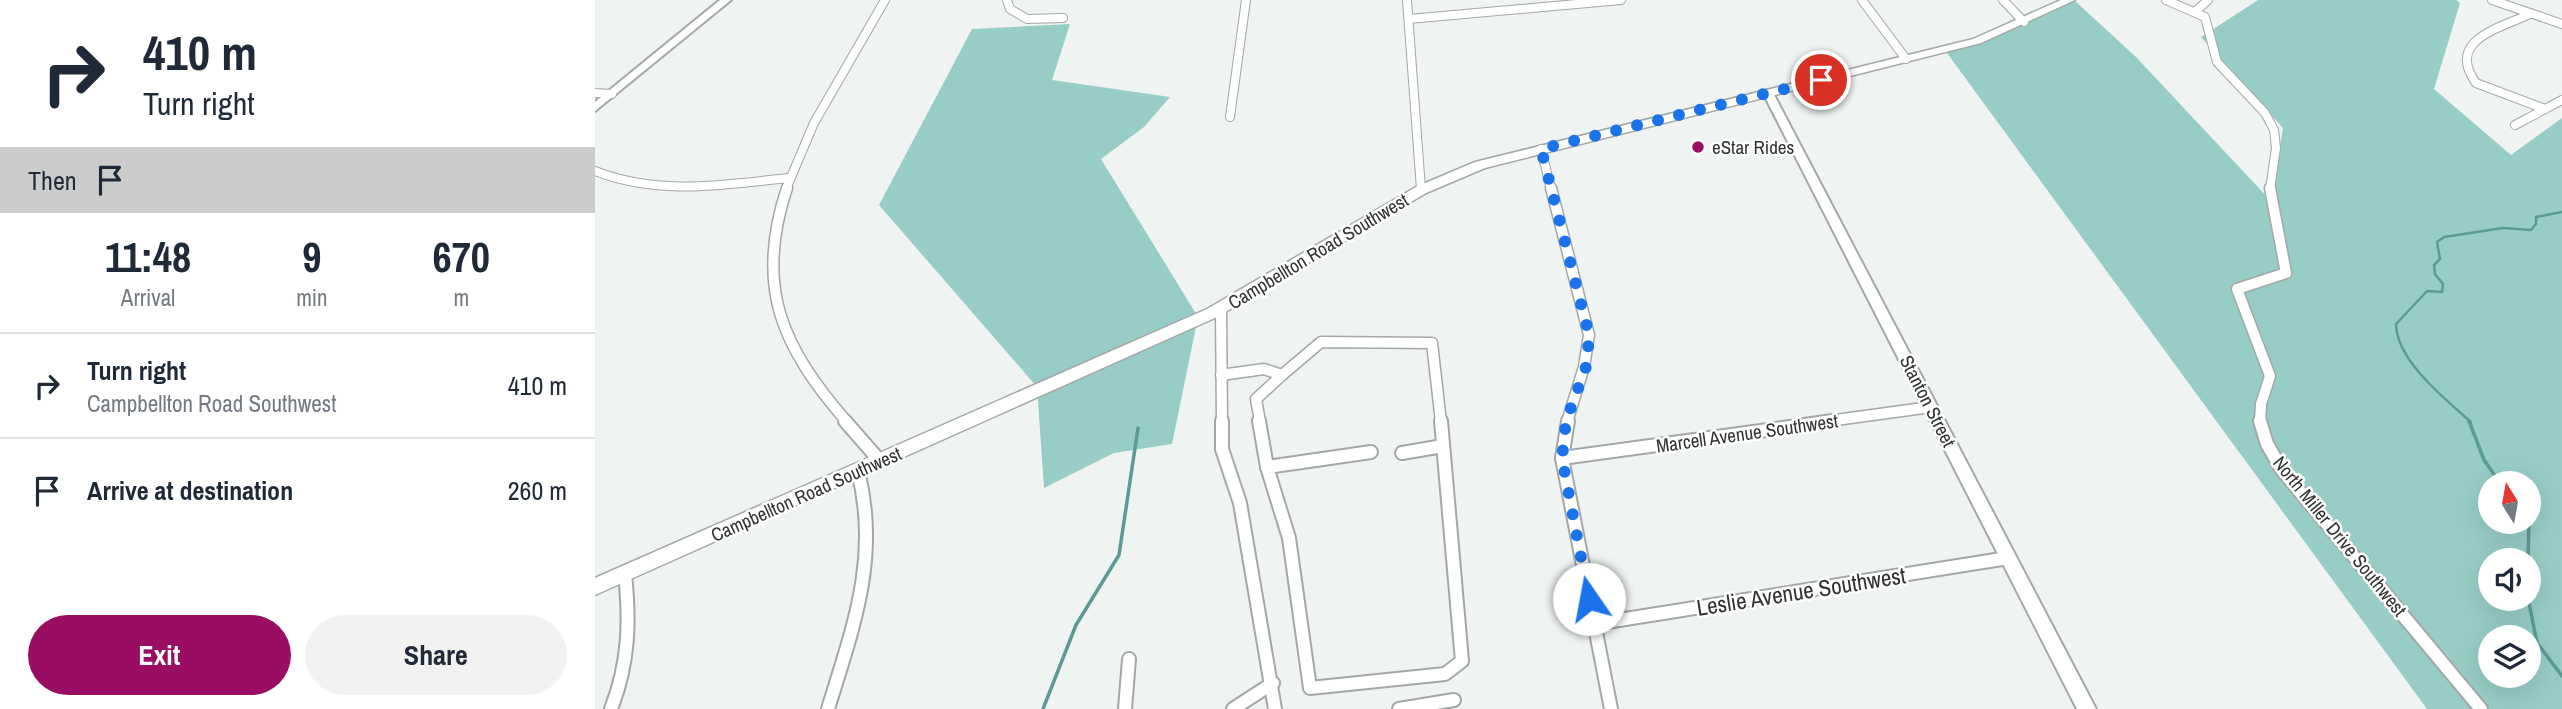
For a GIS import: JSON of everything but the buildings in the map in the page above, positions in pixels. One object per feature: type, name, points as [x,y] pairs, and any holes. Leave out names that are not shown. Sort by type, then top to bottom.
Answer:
[{"type":"main road","name":"Campbellton Road Southwest","points":[[595,587],[1221,309],[1421,190],[1480,165],[1977,41],[2070,0]]},
{"type":"street","points":[[595,108],[726,0]]},
{"type":"street","points":[[880,461],[808,375],[791,345],[778,313],[772,280],[772,244],[777,211],[788,177],[885,0]]},
{"type":"street","points":[[1007,0],[1010,9],[1027,19],[1063,18]]},
{"type":"street","points":[[1230,117],[1246,0]]},
{"type":"street","points":[[1407,0],[1421,190]]},
{"type":"street","points":[[1409,19],[1621,0]]},
{"type":"street","points":[[1862,0],[1906,59]]},
{"type":"street","points":[[2003,0],[2024,22]]},
{"type":"street","points":[[2166,0],[2197,10],[2208,0]]},
{"type":"street","points":[[2491,0],[2562,24]]},
{"type":"street","name":"North Miller Drive Southwest","points":[[2197,10],[2210,22],[2210,43],[2217,63],[2262,108],[2276,134],[2270,197],[2286,259],[2286,273],[2237,289],[2270,376],[2257,411],[2268,447],[2282,470],[2481,709]]},
{"type":"street","points":[[2530,14],[2473,40],[2467,50],[2471,76],[2476,83],[2545,109]]},
{"type":"street","points":[[595,93],[612,94]]},
{"type":"street","name":"Stanton Street","points":[[1768,93],[2087,709]]},
{"type":"street","points":[[2515,125],[2562,100]]},
{"type":"street","points":[[1541,149],[1589,335],[1587,364],[1566,421],[1562,458],[1611,709]]},
{"type":"street","points":[[595,171],[621,181],[671,187],[788,177]]},
{"type":"street","points":[[1221,309],[1222,449],[1240,503],[1273,683],[1275,709]]},
{"type":"street","points":[[1321,342],[1432,343],[1443,446],[1462,661],[1445,674],[1310,688],[1289,538],[1267,467],[1256,400],[1321,342]]},
{"type":"street","points":[[1221,375],[1264,369],[1282,375]]},
{"type":"street","name":"Marcell Avenue Southwest","points":[[1562,458],[1931,407]]},
{"type":"street","points":[[1402,453],[1443,446]]},
{"type":"street","points":[[1267,467],[1371,452]]},
{"type":"street","points":[[828,709],[865,582],[870,551],[870,521],[858,471]]},
{"type":"street","name":"Leslie Avenue Southwest","points":[[1594,624],[2008,558]]},
{"type":"street","points":[[611,709],[623,677],[631,629],[625,574]]},
{"type":"street","points":[[1129,659],[1129,709]]},
{"type":"street","points":[[1233,709],[1273,683]]},
{"type":"street","points":[[1399,709],[1454,700]]},
{"type":"shaded area","points":[[2074,0],[2136,57],[2271,201],[2283,128],[2201,37],[2258,0],[2456,0],[2460,3],[2434,89],[2511,155],[2562,118],[2562,709],[2427,709],[1947,53]]},
{"type":"shaded area","points":[[1070,24],[1052,80],[1170,97],[1144,127],[1101,159],[1198,317],[1172,444],[1114,453],[1044,488],[1037,387],[879,205],[972,29]]},
{"type":"waterway","points":[[2471,422],[2436,391],[2413,365],[2398,338],[2396,324],[2427,291],[2442,292],[2443,284],[2435,274],[2434,265],[2440,259],[2437,242],[2444,237],[2503,228],[2531,230],[2536,224],[2536,217],[2562,212]]},
{"type":"waterway","points":[[2469,421],[2484,460],[2492,471]]},
{"type":"waterway","points":[[1043,709],[1076,625],[1119,555],[1138,428]]},
{"type":"waterway","points":[[2528,548],[2529,534]]},
{"type":"waterway","points":[[2531,611],[2537,643],[2562,676]]},
{"type":"place","name":"eStar Rides","points":[[1698,147]]},
{"type":"route","points":[[1589,599],[1562,458],[1566,421],[1587,364],[1589,335],[1541,149],[1821,80]]}]
